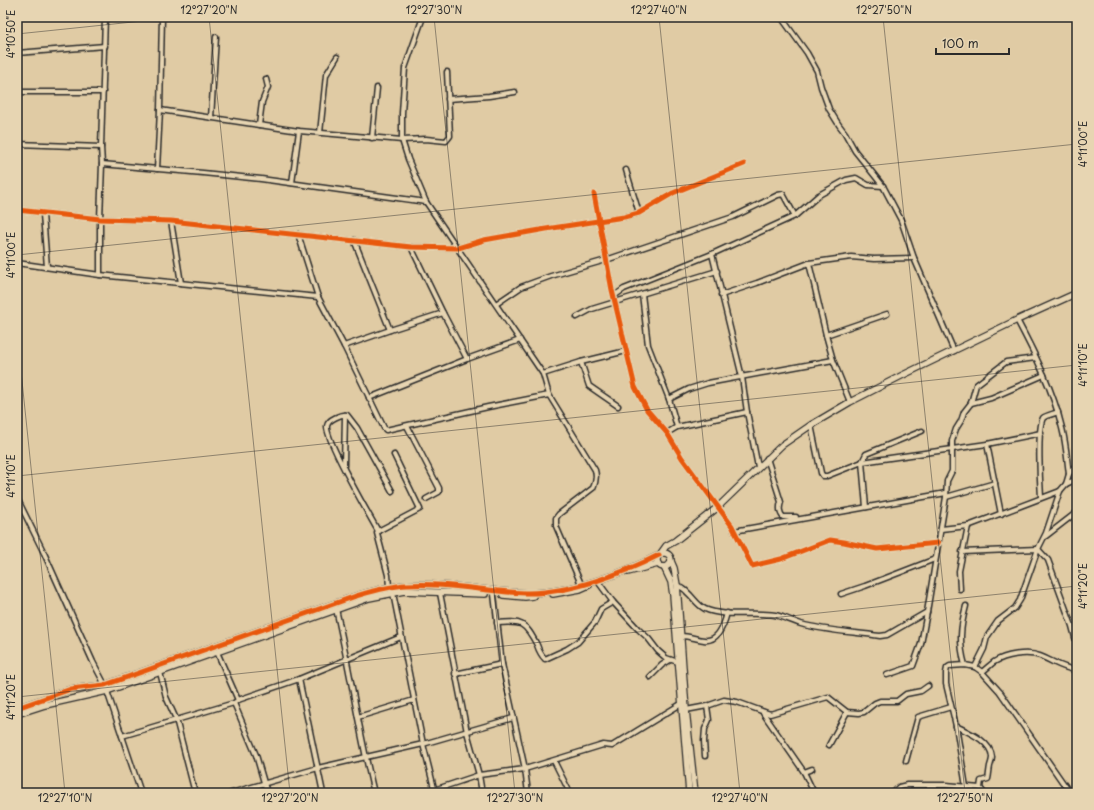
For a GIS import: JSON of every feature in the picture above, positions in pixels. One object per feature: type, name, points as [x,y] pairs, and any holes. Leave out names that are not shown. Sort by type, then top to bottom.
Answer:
[{"type":"street","points":[[100,274],[101,147],[105,17]]},
{"type":"street","points":[[157,169],[162,17]]},
{"type":"street","points":[[422,17],[405,68],[402,140],[408,159],[426,202],[542,374],[549,395],[596,474],[593,488],[559,514],[556,518],[556,526],[581,584]]},
{"type":"street","points":[[782,17],[807,52],[817,70],[829,109],[860,157],[883,186],[901,220],[914,258],[954,351]]},
{"type":"street","points":[[211,118],[216,37]]},
{"type":"street","points":[[17,53],[105,46]]},
{"type":"street","points":[[320,133],[326,74],[337,57]]},
{"type":"street","points":[[160,110],[299,131],[372,138],[446,141],[450,136],[447,72]]},
{"type":"street","points":[[259,125],[262,102],[268,87],[266,79]]},
{"type":"street","points":[[372,138],[376,88]]},
{"type":"street","points":[[17,92],[103,92]]},
{"type":"street","points":[[448,99],[489,96],[515,92]]},
{"type":"street","points":[[292,183],[299,131]]},
{"type":"street","points":[[17,144],[101,147]]},
{"type":"street","points":[[102,164],[292,183],[426,202]]},
{"type":"street","points":[[17,210],[100,220],[171,221],[411,247],[458,248],[484,240],[624,217],[639,213],[672,193],[744,164]]},
{"type":"street","points":[[626,170],[639,213]]},
{"type":"street","points":[[614,296],[630,286],[712,254],[795,216],[819,195],[846,180],[856,178],[868,185],[883,186]]},
{"type":"street","points":[[594,194],[606,260],[635,387],[647,410],[667,433],[682,458],[734,531],[752,566],[781,559],[830,540],[876,549],[938,543]]},
{"type":"street","points":[[496,304],[521,287],[733,217],[778,195],[784,194],[795,216]]},
{"type":"street","points":[[43,214],[47,267]]},
{"type":"street","points":[[171,221],[181,283]]},
{"type":"street","points":[[298,234],[318,297],[386,430],[549,395]]},
{"type":"street","points":[[354,240],[390,330]]},
{"type":"street","points":[[411,247],[467,359]]},
{"type":"street","points":[[712,254],[742,377],[747,412],[758,467]]},
{"type":"street","points":[[721,295],[808,263],[851,257],[874,260],[914,258]]},
{"type":"street","points":[[17,263],[100,274],[318,297]]},
{"type":"street","points":[[808,263],[833,360],[850,402]]},
{"type":"street","points":[[577,317],[592,309],[717,271]]},
{"type":"street","points":[[658,564],[656,559],[666,546],[675,541],[718,507],[767,458],[782,445],[811,425],[850,402],[1017,320],[1077,293]]},
{"type":"street","points":[[642,294],[648,345],[669,399],[677,427]]},
{"type":"street","points":[[344,346],[443,313]]},
{"type":"street","points":[[826,335],[887,314]]},
{"type":"street","points":[[1017,320],[1036,358],[1058,412],[1065,443],[1069,474]]},
{"type":"street","points":[[369,398],[467,359],[520,340]]},
{"type":"street","points":[[542,374],[580,362],[626,351]]},
{"type":"street","points":[[887,675],[913,666],[921,644],[941,529],[947,480],[952,471],[952,441],[964,412],[971,403],[976,385],[1006,362],[1036,358]]},
{"type":"street","points":[[669,399],[689,389],[708,383],[833,360]]},
{"type":"street","points":[[580,362],[589,386],[618,406]]},
{"type":"street","points":[[971,403],[991,398],[1044,376]]},
{"type":"street","points":[[667,433],[677,427],[747,412]]},
{"type":"street","points":[[1042,497],[1039,472],[1041,433],[1044,418],[1058,412]]},
{"type":"street","points":[[345,415],[329,422],[327,425],[328,432],[344,468],[378,531],[377,533],[388,575],[389,586]]},
{"type":"street","points":[[344,468],[345,415]]},
{"type":"street","points":[[345,415],[357,428],[392,491]]},
{"type":"street","points":[[811,425],[821,473],[824,476],[862,462],[953,450],[1041,433]]},
{"type":"street","points":[[407,426],[439,488],[439,492],[426,499]]},
{"type":"street","points":[[866,507],[862,462],[866,454],[922,431]]},
{"type":"street","points":[[987,444],[1001,514]]},
{"type":"street","points":[[378,531],[420,510],[394,455]]},
{"type":"street","points":[[767,458],[781,502],[779,506],[780,514],[783,517],[806,518]]},
{"type":"street","points":[[976,667],[984,649],[986,637],[998,621],[1015,608],[1020,600],[1038,549],[1046,533],[1060,491],[1066,484],[1069,474],[1077,464]]},
{"type":"street","points":[[1066,484],[1077,479]]},
{"type":"street","points":[[734,531],[866,507],[946,495],[995,483]]},
{"type":"street","points":[[941,529],[968,526],[1060,491]]},
{"type":"street","points":[[17,498],[44,552],[93,662],[105,685],[141,793]]},
{"type":"street","points":[[1043,538],[1077,512]]},
{"type":"street","points":[[960,589],[959,571],[968,526]]},
{"type":"street","points":[[664,567],[667,566],[675,541]]},
{"type":"street","points":[[962,552],[1038,549],[1048,560],[1072,626],[1077,645]]},
{"type":"street","points":[[17,708],[72,689],[105,685],[356,596],[389,586],[407,584],[428,585],[526,593],[554,590],[581,584],[628,569],[665,553],[670,558],[674,568],[677,585],[686,710],[695,793]]},
{"type":"street","points":[[840,594],[935,559]]},
{"type":"street","points":[[17,714],[45,705],[107,691],[369,598],[404,591],[494,594],[525,597],[561,593],[599,583],[629,572],[658,564],[664,567],[671,582],[673,595],[689,793]]},
{"type":"street","points":[[599,583],[613,602],[648,638],[658,651],[666,658],[678,662]]},
{"type":"street","points":[[677,585],[687,592],[699,606],[712,611],[774,615],[787,618],[801,624],[826,629],[884,636],[927,612]]},
{"type":"street","points":[[393,593],[422,744],[435,792]]},
{"type":"street","points":[[440,593],[467,732],[482,793]]},
{"type":"street","points":[[494,594],[496,623],[502,664],[525,769],[528,793]]},
{"type":"street","points":[[496,623],[516,622],[525,626],[545,659],[578,642],[595,622],[601,609],[613,602]]},
{"type":"street","points":[[965,665],[960,640],[966,606]]},
{"type":"street","points":[[336,609],[348,659],[365,758],[374,793]]},
{"type":"street","points":[[681,636],[690,636],[706,641],[712,640],[718,635],[724,626],[727,613]]},
{"type":"street","points":[[1072,626],[1077,624]]},
{"type":"street","points":[[122,736],[236,702],[299,679],[401,638]]},
{"type":"street","points":[[217,652],[256,755],[268,793]]},
{"type":"street","points":[[982,672],[995,661],[1009,656],[1027,654],[1038,655],[1068,669],[1077,670]]},
{"type":"street","points":[[650,677],[662,665],[670,660]]},
{"type":"street","points":[[455,674],[502,664]]},
{"type":"street","points":[[967,793],[956,726],[946,684],[948,668],[950,666],[965,665],[976,667],[982,672],[1000,692],[1070,793]]},
{"type":"street","points":[[160,672],[166,697],[176,720],[195,793]]},
{"type":"street","points":[[299,679],[324,793]]},
{"type":"street","points":[[686,710],[707,706],[724,700],[737,702],[770,714],[828,697],[847,712],[859,713],[864,712],[875,702],[880,700],[897,701],[906,694],[921,691],[928,686]]},
{"type":"street","points":[[358,717],[414,700]]},
{"type":"street","points":[[425,793],[435,792],[478,775],[525,769],[603,745],[612,746],[681,704]]},
{"type":"street","points":[[705,756],[705,729],[709,720],[707,706]]},
{"type":"street","points":[[906,761],[918,717],[951,707]]},
{"type":"street","points":[[762,712],[804,772],[814,793]]},
{"type":"street","points":[[830,745],[847,712]]},
{"type":"street","points":[[230,793],[318,768],[422,744],[513,718]]},
{"type":"street","points":[[956,726],[975,736],[991,751],[992,760],[988,779],[981,781],[980,788]]},
{"type":"street","points":[[554,761],[570,793]]},
{"type":"street","points":[[804,772],[812,769]]},
{"type":"street","points":[[893,793],[899,787],[907,785],[966,786],[980,788],[984,793]]},
{"type":"cycle path","points":[[17,210],[100,219],[171,221],[411,247],[458,248],[484,240],[624,217],[639,213],[673,193],[744,164]]},
{"type":"cycle path","points":[[594,194],[612,290],[635,387],[647,410],[667,433],[682,458],[732,526],[752,566],[781,559],[830,540],[877,549],[938,543]]},
{"type":"cycle path","points":[[17,708],[71,689],[105,685],[356,596],[381,589],[422,584],[525,593],[559,590],[594,582],[612,576],[659,555]]}]
